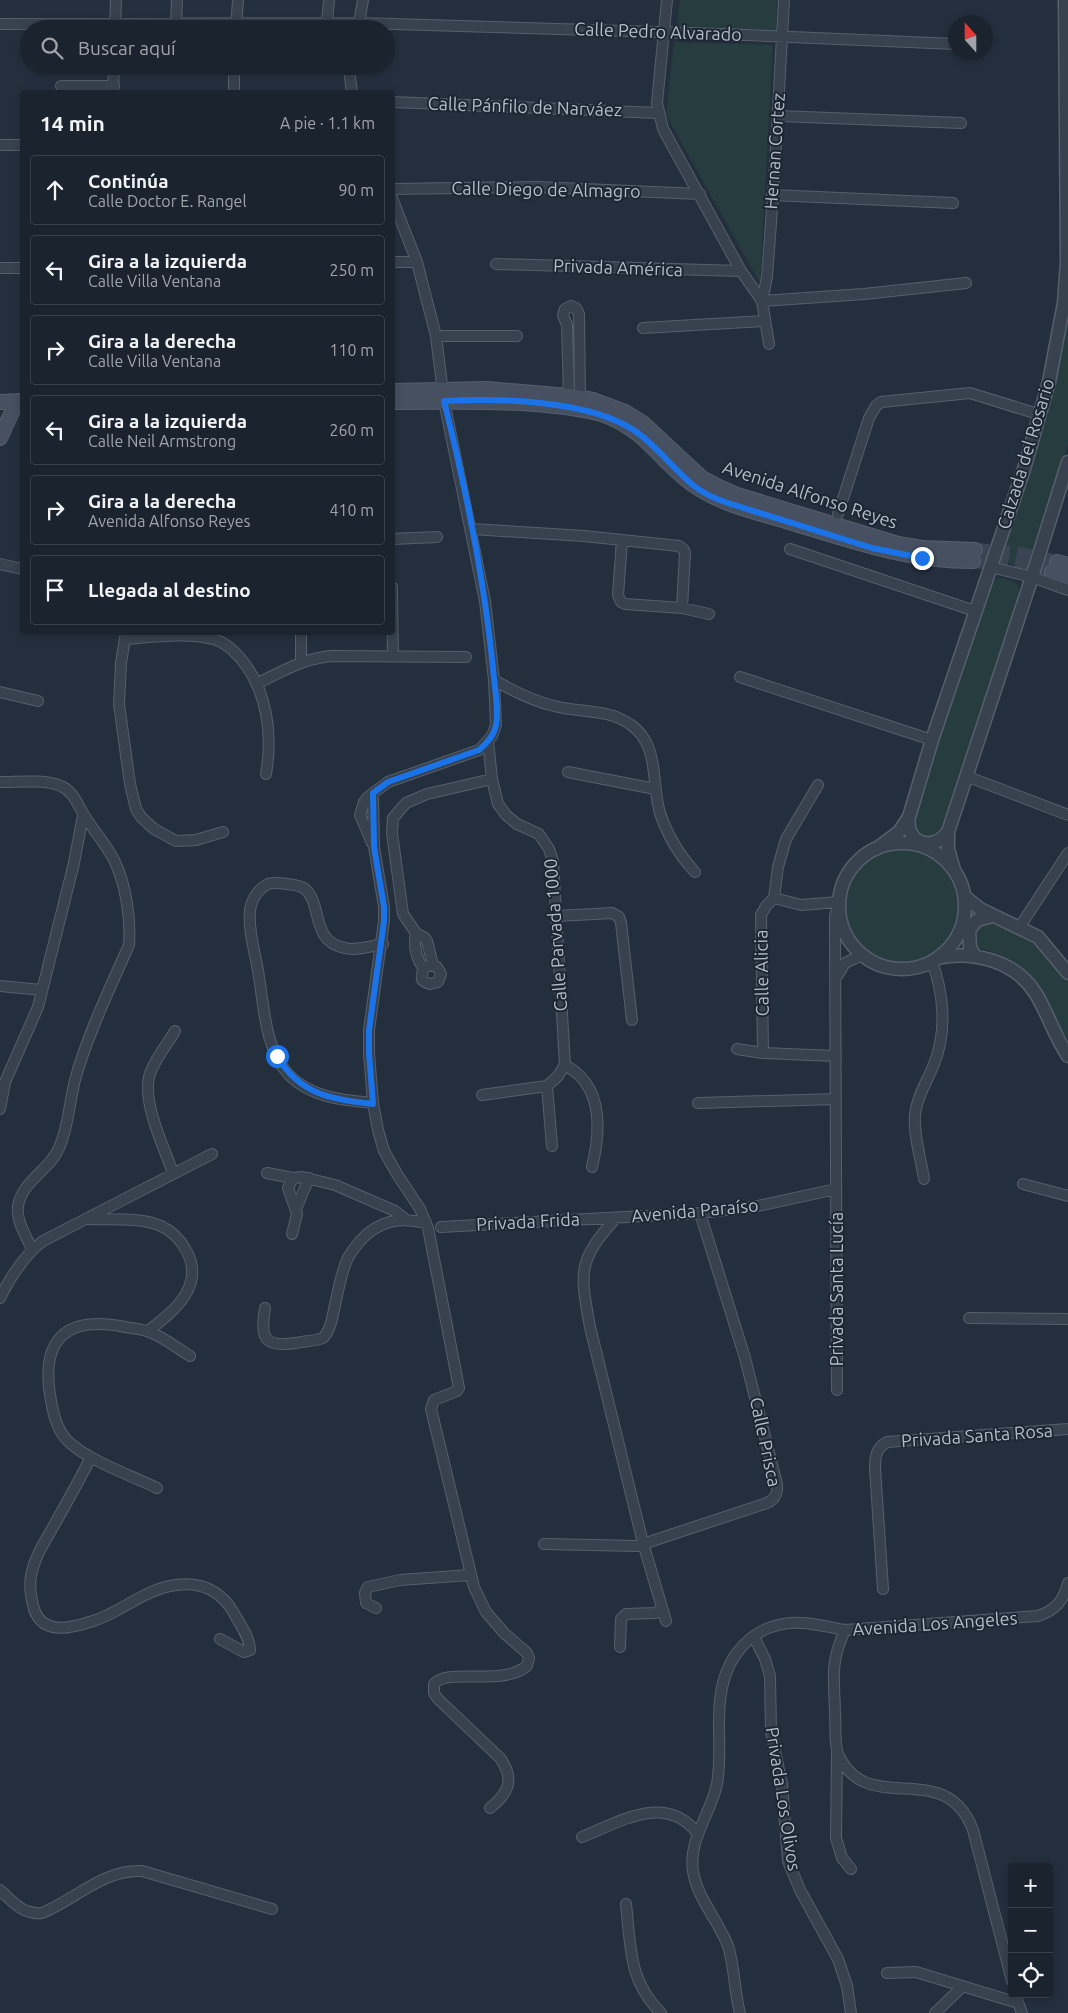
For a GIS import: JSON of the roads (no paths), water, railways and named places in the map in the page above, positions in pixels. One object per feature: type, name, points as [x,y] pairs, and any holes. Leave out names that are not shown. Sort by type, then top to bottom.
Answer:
[{"type":"main road","name":"Avenida Alfonso Reyes","points":[[395,391],[444,396],[517,402],[591,411],[613,419],[636,432],[696,487],[728,503],[872,548],[902,555],[950,561],[974,555],[898,544],[737,495],[702,478],[643,423],[609,406],[574,397],[487,389],[444,396],[395,402]]},
{"type":"main road","points":[[0,393],[20,398]]},
{"type":"main road","points":[[0,402],[20,398]]},
{"type":"main road","points":[[0,438],[20,400]]},
{"type":"main road","points":[[1059,566],[1068,577]]},
{"type":"street","points":[[115,20],[116,0]]},
{"type":"street","points":[[176,20],[177,0]]},
{"type":"street","points":[[237,20],[238,0]]},
{"type":"street","points":[[327,20],[329,0]]},
{"type":"street","points":[[360,20],[363,0]]},
{"type":"street","points":[[667,0],[658,83],[658,112],[670,144],[700,194],[741,271],[762,301],[769,344]]},
{"type":"street","name":"Hernan Cortez","points":[[762,301],[767,277],[784,0]]},
{"type":"street","name":"Calzada del Rosario","points":[[1065,0],[1068,231],[1066,303],[1041,414],[932,740],[909,817],[899,832],[876,849],[865,854],[849,870],[843,880],[838,904],[844,931],[862,955],[882,966],[903,970],[918,968],[934,960],[954,955],[975,956],[998,962],[1022,977],[1030,985],[1068,1056]]},
{"type":"street","name":"Calle Pedro Alvarado","points":[[0,24],[20,25]]},
{"type":"street","name":"Calle Pedro Alvarado","points":[[395,27],[664,32],[948,44]]},
{"type":"street","points":[[60,86],[113,89],[114,75]]},
{"type":"street","points":[[234,75],[234,90]]},
{"type":"street","points":[[350,75],[352,90]]},
{"type":"street","name":"Calle Pánfilo de Narváez","points":[[395,102],[658,112]]},
{"type":"street","points":[[778,116],[961,122]]},
{"type":"street","points":[[0,145],[20,145]]},
{"type":"street","name":"Calle Diego de Almagro","points":[[395,189],[537,187],[700,194]]},
{"type":"street","points":[[772,195],[953,203]]},
{"type":"street","points":[[395,206],[417,262],[436,336],[444,396],[485,602],[494,680],[496,725],[488,741],[479,750],[388,782],[373,793],[374,847],[384,907],[383,944],[369,1030],[369,1053],[373,1104],[384,1151],[420,1209],[427,1225],[459,1388],[457,1391],[434,1400],[431,1409],[470,1575],[486,1612],[504,1633],[527,1653],[528,1658],[527,1666],[515,1674],[442,1678],[435,1682],[433,1687],[434,1693],[443,1705],[500,1758],[507,1770],[508,1777],[505,1792],[502,1798],[490,1808]]},
{"type":"street","points":[[395,262],[417,262]]},
{"type":"street","name":"Privada América","points":[[496,264],[741,271]]},
{"type":"street","points":[[0,268],[20,268]]},
{"type":"street","points":[[762,301],[864,294],[966,283]]},
{"type":"street","points":[[571,306],[576,308],[579,314],[574,397],[567,325],[563,315],[565,309],[571,306]]},
{"type":"street","points":[[643,328],[765,321]]},
{"type":"street","points":[[436,336],[517,336]]},
{"type":"street","points":[[838,514],[869,418],[876,406],[881,402],[970,393],[1041,414]]},
{"type":"street","name":"Calzada del Rosario","points":[[934,960],[956,938],[962,924],[964,910],[962,885],[954,870],[948,849],[948,832],[1068,462]]},
{"type":"street","points":[[472,529],[679,546],[684,550],[682,608]]},
{"type":"street","points":[[395,539],[437,537]]},
{"type":"street","points":[[622,540],[618,595],[621,602],[625,604],[682,608],[709,614]]},
{"type":"street","points":[[790,549],[975,611]]},
{"type":"street","points":[[0,564],[20,569]]},
{"type":"street","points":[[990,568],[1032,577],[1068,590]]},
{"type":"street","points":[[301,635],[302,662]]},
{"type":"street","points":[[393,635],[394,656]]},
{"type":"street","points":[[223,832],[196,840],[176,841],[154,829],[141,817],[136,809],[130,784],[119,704],[121,663],[126,636],[177,636],[214,639],[229,646],[258,683],[266,714],[269,759],[266,774]]},
{"type":"street","points":[[258,683],[302,662],[332,656],[466,657]]},
{"type":"street","points":[[740,677],[932,740]]},
{"type":"street","points":[[494,680],[536,701],[555,707],[614,715],[634,726],[644,737],[651,752],[660,814],[683,857],[695,872]]},
{"type":"street","points":[[0,692],[38,701]]},
{"type":"street","name":"Calle Parvada 1000","points":[[488,741],[492,779],[501,810],[517,824],[539,834],[551,855],[557,916],[565,1065]]},
{"type":"street","points":[[568,772],[656,789]]},
{"type":"street","points":[[966,776],[1068,815]]},
{"type":"street","points":[[428,967],[427,941],[416,933],[403,914],[392,833],[393,818],[406,803],[427,794],[492,779]]},
{"type":"street","points":[[0,782],[37,782],[62,787],[76,800],[83,815],[114,860],[119,872],[128,917],[129,945],[81,1061],[74,1082],[59,1150],[26,1187],[20,1198],[18,1217],[32,1249]]},
{"type":"street","points":[[818,785],[786,839],[778,867],[774,898],[801,905],[838,904],[835,921],[836,1189]]},
{"type":"street","points":[[0,1109],[5,1082],[38,1007],[74,863],[83,815]]},
{"type":"street","points":[[909,817],[908,825],[910,832],[921,843],[936,843],[948,832]]},
{"type":"street","name":"Calzada del Rosario","points":[[876,849],[897,845],[918,847],[938,856],[954,870]]},
{"type":"street","points":[[1019,928],[1068,853]]},
{"type":"street","points":[[373,1104],[338,1099],[314,1092],[290,1075],[277,1056],[267,1030],[251,928],[250,910],[252,902],[258,892],[271,883],[297,886],[305,889],[310,896],[321,928],[330,943],[346,949],[383,944]]},
{"type":"street","points":[[964,896],[975,906],[1038,938],[1068,973]]},
{"type":"street","name":"Calle Alicia","points":[[763,1053],[761,914],[774,898]]},
{"type":"street","points":[[557,916],[612,913],[619,917],[632,1020]]},
{"type":"street","points":[[975,956],[970,948],[969,930],[977,920],[993,916]]},
{"type":"street","points":[[835,979],[844,963],[862,955]]},
{"type":"street","points":[[924,1179],[916,1134],[915,1112],[922,1089],[934,1063],[942,1028],[942,996],[934,960]]},
{"type":"street","points":[[0,986],[42,990]]},
{"type":"street","points":[[173,1173],[150,1106],[148,1089],[152,1069],[176,1031]]},
{"type":"street","points":[[737,1049],[763,1053],[836,1056]]},
{"type":"street","points":[[482,1095],[547,1086],[558,1076],[565,1065],[574,1070],[582,1077],[595,1104],[598,1139],[592,1167]]},
{"type":"street","points":[[547,1086],[552,1146]]},
{"type":"street","points":[[698,1103],[836,1099]]},
{"type":"street","points":[[0,1298],[16,1270],[32,1249],[43,1241],[212,1154]]},
{"type":"street","points":[[267,1173],[293,1178],[302,1176],[335,1185],[395,1211],[405,1219]]},
{"type":"street","points":[[292,1234],[297,1214],[288,1188],[293,1178]]},
{"type":"street","points":[[296,1209],[309,1178]]},
{"type":"street","points":[[1023,1184],[1068,1196]]},
{"type":"street","name":"Avenida Paraíso","points":[[666,1621],[643,1543],[590,1327],[584,1292],[583,1271],[586,1259],[602,1233],[616,1218],[700,1213],[752,1207],[836,1189]]},
{"type":"street","name":"Privada Santa Lucía","points":[[836,1189],[837,1390]]},
{"type":"street","name":"Calle Prisca","points":[[544,1544],[637,1546],[767,1504],[775,1498],[777,1484],[745,1358],[700,1213]]},
{"type":"street","name":"Privada Frida","points":[[441,1226],[616,1218]]},
{"type":"street","points":[[85,1219],[149,1222],[168,1230],[182,1242],[193,1267],[191,1281],[186,1294],[177,1307],[148,1331]]},
{"type":"street","points":[[265,1308],[263,1330],[266,1337],[274,1344],[283,1345],[323,1338],[329,1330],[344,1267],[354,1249],[374,1228],[384,1222],[405,1219],[427,1225]]},
{"type":"street","points":[[968,1318],[1068,1319]]},
{"type":"street","points":[[157,1488],[92,1457],[71,1444],[64,1437],[57,1423],[49,1388],[50,1353],[56,1341],[76,1327],[90,1324],[112,1324],[148,1331],[190,1356]]},
{"type":"street","name":"Privada Santa Rosa","points":[[883,1589],[875,1459],[880,1447],[887,1442],[1068,1430]]},
{"type":"street","points":[[92,1457],[36,1558],[30,1587],[31,1600],[40,1621],[46,1626],[67,1628],[106,1616],[154,1590],[190,1584],[210,1588],[223,1597],[232,1608],[244,1631],[250,1650],[244,1652],[220,1639]]},
{"type":"street","points":[[376,1608],[366,1603],[365,1593],[368,1587],[400,1580],[470,1575]]},
{"type":"street","name":"Avenida Los Angeles","points":[[1008,1966],[973,1830],[964,1811],[954,1800],[940,1792],[867,1784],[854,1777],[838,1752],[834,1665],[837,1648],[845,1630],[1008,1620],[1038,1616],[1060,1604],[1068,1584]]},
{"type":"street","points":[[620,1647],[621,1619],[626,1614],[655,1613],[662,1609]]},
{"type":"street","points":[[740,2013],[729,1949],[697,1887],[692,1859],[698,1834],[716,1786],[719,1760],[720,1701],[723,1681],[727,1667],[734,1656],[754,1637],[778,1624],[816,1624],[845,1630]]},
{"type":"street","name":"Privada Los Olivos","points":[[754,1637],[765,1659],[770,1676],[771,1732],[782,1784],[788,1861],[800,1890],[838,1959],[847,1986],[852,2013]]},
{"type":"street","points":[[838,1752],[836,1838],[842,1858],[851,1869]]},
{"type":"street","points":[[582,1837],[636,1815],[649,1812],[676,1816],[688,1822],[698,1834]]},
{"type":"street","points":[[0,1890],[18,1907],[34,1914],[42,1913],[108,1876],[129,1871],[142,1871],[272,1909]]},
{"type":"street","points":[[626,1904],[635,1974],[644,1992],[661,2013]]},
{"type":"street","points":[[886,1973],[916,1972],[1018,2004]]},
{"type":"street","points":[[936,2013],[962,1987]]},
{"type":"tunnel","points":[[975,550],[1016,553],[1057,562]]},
{"type":"tunnel","points":[[973,561],[1031,566],[1052,572]]}]
